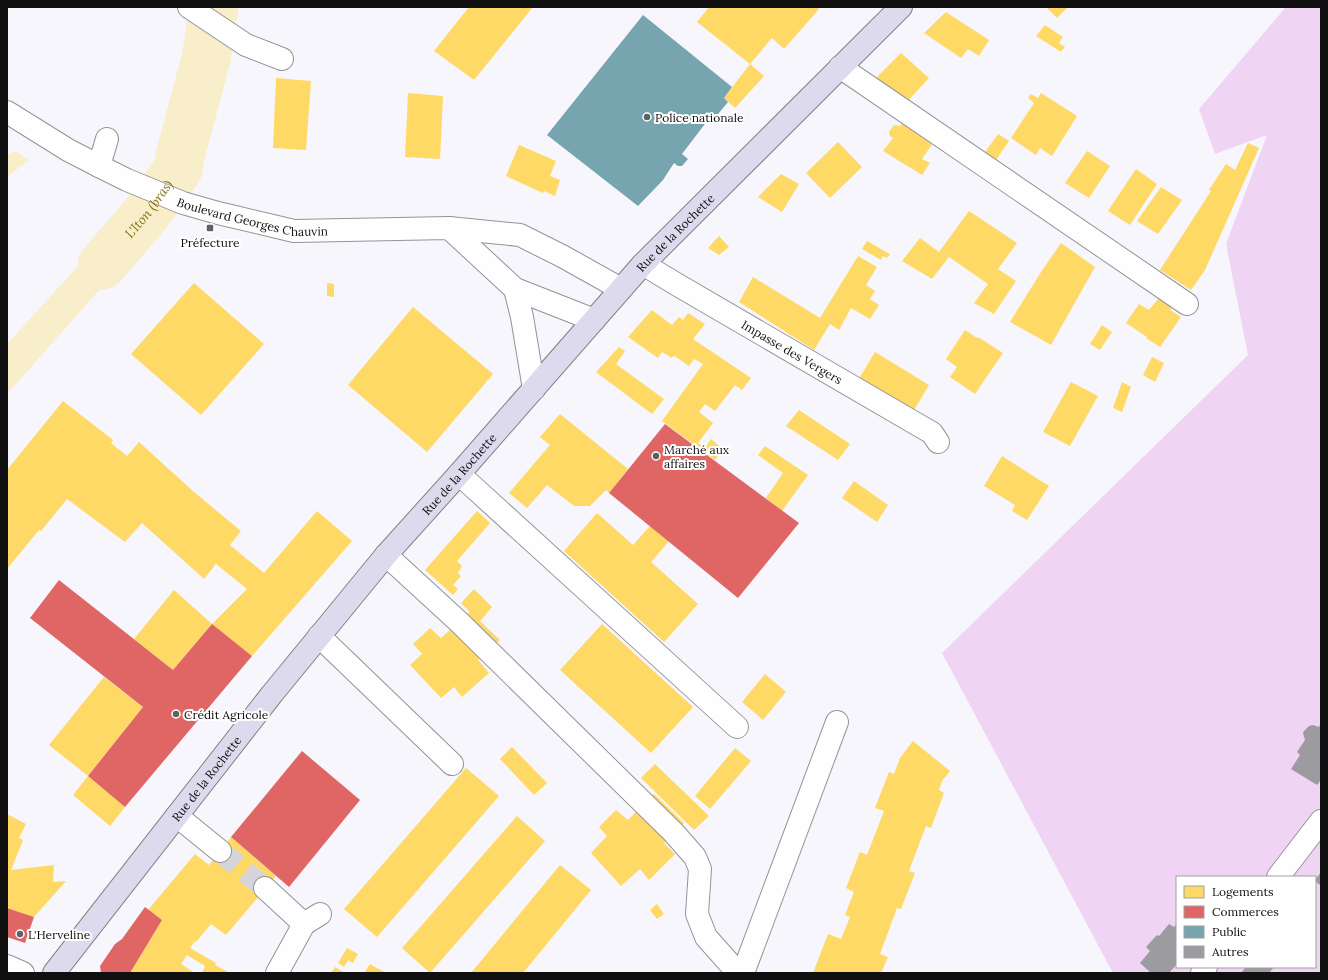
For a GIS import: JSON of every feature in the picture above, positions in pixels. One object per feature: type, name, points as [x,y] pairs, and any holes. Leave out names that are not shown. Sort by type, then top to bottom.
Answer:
[{"type":"main road","name":"Rue de la Rochette","points":[[54,973],[272,694],[386,555],[643,264],[901,7]]},
{"type":"street","points":[[189,7],[246,45],[282,59]]},
{"type":"street","points":[[840,67],[1187,304]]},
{"type":"street","name":"Boulevard Georges Chauvin","points":[[7,112],[68,150],[127,180],[183,203],[294,231],[449,228],[520,235],[562,256],[621,289]]},
{"type":"street","points":[[99,166],[107,139]]},
{"type":"street","points":[[449,228],[515,289],[594,320]]},
{"type":"street","name":"Impasse des Vergers","points":[[643,264],[932,433],[938,442]]},
{"type":"street","points":[[515,289],[522,317],[534,389]]},
{"type":"street","points":[[459,474],[737,727]]},
{"type":"street","points":[[386,555],[489,651],[674,834],[695,857],[700,869],[697,914],[706,937],[738,973]]},
{"type":"street","points":[[319,636],[452,764]]},
{"type":"street","points":[[743,973],[837,722]]},
{"type":"street","points":[[177,816],[220,851]]},
{"type":"street","points":[[1279,876],[1321,821]]},
{"type":"street","points":[[265,888],[312,919],[277,973]]},
{"type":"street","points":[[7,966],[23,973]]},
{"type":"shaded area","points":[[1286,7],[1321,7],[1321,973],[1113,973],[942,653],[1248,355],[1226,244],[1267,135],[1215,154],[1199,109]]},
{"type":"shaded area","points":[[195,52],[220,69],[213,90],[198,152],[197,176],[158,162],[180,120]]},
{"type":"shaded area","points":[[15,151],[29,160],[7,177],[7,156]]},
{"type":"shaded area","points":[[131,208],[162,219],[7,394],[7,344]]},
{"type":"building: Logements","points":[[469,7],[533,7],[474,80],[434,51]]},
{"type":"building: Logements","points":[[709,7],[816,7],[819,9],[784,49],[772,38],[750,64],[697,22]]},
{"type":"building: Logements","points":[[1046,7],[1068,7],[1057,18]]},
{"type":"building: Logements","points":[[946,12],[989,40],[979,56],[968,49],[961,58],[924,33]]},
{"type":"building: Logements","points":[[1045,25],[1063,37],[1059,43],[1065,47],[1061,52],[1036,36]]},
{"type":"building: Logements","points":[[901,53],[929,78],[905,104],[877,84],[876,78]]},
{"type":"building: Logements","points":[[750,64],[764,76],[735,108],[724,98]]},
{"type":"building: Logements","points":[[276,78],[311,81],[306,150],[273,148]]},
{"type":"building: Logements","points":[[408,93],[443,96],[440,159],[405,157]]},
{"type":"building: Logements","points":[[1041,93],[1077,116],[1052,156],[1040,148],[1036,155],[1011,138],[1034,103],[1028,98],[1031,94],[1038,98]]},
{"type":"building: Logements","points":[[902,123],[933,143],[922,159],[930,163],[922,175],[883,151],[893,138],[890,136],[889,132],[894,125],[900,126]]},
{"type":"building: Logements","points":[[998,134],[1009,141],[994,163],[983,155]]},
{"type":"building: Logements","points":[[838,142],[862,167],[830,198],[806,173]]},
{"type":"building: Logements","points":[[1248,143],[1259,148],[1205,270],[1191,290],[1160,270],[1211,191],[1209,190],[1226,164],[1235,170]]},
{"type":"building: Logements","points":[[519,145],[556,161],[550,176],[560,180],[555,196],[544,191],[543,193],[506,176]]},
{"type":"building: Logements","points":[[1087,151],[1110,166],[1089,198],[1065,183]]},
{"type":"building: Logements","points":[[1136,169],[1157,184],[1130,225],[1108,211]]},
{"type":"building: Logements","points":[[781,174],[799,184],[782,212],[758,197]]},
{"type":"building: Logements","points":[[1161,187],[1182,200],[1158,234],[1137,221]]},
{"type":"building: Logements","points":[[969,211],[1017,243],[998,269],[1016,281],[994,314],[974,303],[988,284],[949,257],[932,279],[902,261],[920,238],[939,252]]},
{"type":"building: Logements","points":[[719,236],[729,247],[719,255],[708,248]]},
{"type":"building: Logements","points":[[867,241],[890,254],[887,258],[883,256],[881,260],[862,249]]},
{"type":"building: Logements","points":[[1061,243],[1095,267],[1051,345],[1010,322]]},
{"type":"building: Logements","points":[[858,256],[877,267],[866,285],[875,291],[870,299],[879,305],[870,319],[851,308],[839,330],[830,324],[814,350],[739,302],[753,277],[820,318]]},
{"type":"building: Logements","points":[[194,283],[264,344],[201,415],[131,354]]},
{"type":"building: Logements","points":[[327,283],[334,284],[334,297],[327,296]]},
{"type":"building: Logements","points":[[1159,298],[1172,308],[1170,310],[1181,317],[1160,347],[1126,323],[1139,304],[1149,310]]},
{"type":"building: Logements","points":[[413,307],[493,374],[427,452],[348,385]]},
{"type":"building: Logements","points":[[652,310],[672,325],[679,317],[683,320],[688,313],[705,324],[693,339],[751,378],[742,390],[735,385],[715,411],[705,404],[699,412],[713,423],[698,443],[705,448],[711,439],[723,449],[715,460],[662,421],[703,364],[694,359],[689,366],[676,357],[673,356],[672,358],[662,352],[658,358],[628,337]]},
{"type":"building: Logements","points":[[1102,325],[1112,332],[1100,350],[1090,344]]},
{"type":"building: Logements","points":[[965,330],[1003,353],[975,394],[950,377],[957,367],[946,359]]},
{"type":"building: Logements","points":[[619,347],[625,351],[616,364],[664,399],[652,414],[596,372]]},
{"type":"building: Logements","points":[[875,352],[929,385],[911,415],[857,382]]},
{"type":"building: Logements","points":[[1152,357],[1164,363],[1155,382],[1143,375]]},
{"type":"building: Logements","points":[[1071,382],[1098,396],[1070,446],[1043,432]]},
{"type":"building: Logements","points":[[1122,382],[1131,387],[1122,412],[1113,408]]},
{"type":"building: Logements","points":[[63,401],[113,440],[111,443],[127,456],[139,442],[194,492],[241,531],[230,545],[264,573],[317,511],[352,541],[252,656],[212,624],[247,589],[216,564],[204,579],[142,523],[125,542],[67,499],[7,569],[7,470]]},
{"type":"building: Logements","points":[[799,410],[850,444],[838,460],[786,426]]},
{"type":"building: Logements","points":[[560,414],[628,469],[609,493],[606,490],[590,506],[574,506],[547,485],[527,508],[509,493],[550,445],[540,437]]},
{"type":"building: Logements","points":[[765,446],[808,475],[782,511],[766,498],[783,473],[758,455]]},
{"type":"building: Logements","points":[[1002,456],[1049,486],[1027,520],[1012,511],[1015,505],[984,486]]},
{"type":"building: Logements","points":[[854,481],[888,505],[877,522],[842,498]]},
{"type":"building: Logements","points":[[477,511],[490,523],[457,561],[462,566],[458,573],[461,576],[453,585],[458,589],[453,595],[425,570]]},
{"type":"building: Logements","points":[[597,513],[633,545],[650,526],[669,541],[651,562],[698,604],[664,642],[564,551]]},
{"type":"building: Logements","points":[[474,589],[492,607],[480,621],[500,640],[478,660],[489,673],[462,697],[454,687],[441,698],[410,665],[422,654],[413,644],[430,628],[441,638],[470,612],[461,603]]},
{"type":"building: Logements","points":[[174,590],[212,624],[173,670],[134,639]]},
{"type":"building: Logements","points":[[602,624],[693,707],[651,753],[560,670]]},
{"type":"building: Logements","points":[[765,674],[786,692],[763,720],[742,702]]},
{"type":"building: Logements","points":[[104,677],[143,707],[88,776],[49,745]]},
{"type":"building: Logements","points":[[913,741],[950,771],[942,781],[939,790],[944,793],[931,828],[926,826],[909,871],[915,873],[901,909],[897,908],[880,954],[888,957],[881,973],[813,973],[828,934],[841,939],[850,917],[845,915],[854,892],[846,888],[860,852],[867,855],[884,811],[875,808],[889,772],[894,774],[900,758]]},
{"type":"building: Logements","points":[[512,747],[547,783],[534,795],[500,759]]},
{"type":"building: Logements","points":[[735,748],[751,761],[710,809],[695,796]]},
{"type":"building: Logements","points":[[655,764],[709,816],[694,830],[641,778]]},
{"type":"building: Logements","points":[[466,768],[499,796],[377,937],[344,909]]},
{"type":"building: Logements","points":[[88,776],[125,807],[110,826],[73,795]]},
{"type":"building: Logements","points":[[654,794],[684,823],[664,843],[675,854],[649,880],[640,869],[621,886],[591,853],[607,836],[599,827],[616,810],[628,820]]},
{"type":"building: Logements","points":[[7,814],[26,824],[19,838],[23,840],[11,870],[54,865],[53,882],[66,881],[34,917],[7,908]]},
{"type":"building: Logements","points":[[517,816],[545,841],[430,973],[402,948]]},
{"type":"building: Logements","points":[[231,837],[276,876],[226,935],[211,924],[190,948],[230,973],[202,973],[205,966],[187,955],[181,964],[195,973],[130,973],[162,920],[148,910],[195,854],[209,865]]},
{"type":"building: Logements","points":[[560,865],[591,890],[523,973],[471,973]]},
{"type":"building: Logements","points":[[657,904],[664,914],[657,919],[650,910]]},
{"type":"building: Logements","points":[[347,948],[358,954],[353,963],[348,960],[344,967],[338,963]]},
{"type":"building: Logements","points":[[370,964],[386,973],[364,973]]},
{"type":"building: Logements","points":[[335,967],[345,973],[331,973]]},
{"type":"building: Commerces","points":[[665,424],[799,523],[738,598],[609,493]]},
{"type":"building: Commerces","points":[[59,580],[173,670],[212,624],[252,656],[125,807],[88,776],[143,707],[30,618]]},
{"type":"building: Commerces","points":[[302,751],[360,800],[289,887],[231,837]]},
{"type":"building: Commerces","points":[[145,907],[162,920],[130,973],[101,973],[100,966],[115,944],[122,939]]},
{"type":"building: Commerces","points":[[7,908],[34,917],[25,943],[7,937]]},
{"type":"building: Public","points":[[643,15],[732,87],[724,98],[728,102],[714,119],[711,116],[682,154],[688,159],[682,166],[678,166],[674,163],[663,180],[638,206],[547,135]]},
{"type":"building: Autres","points":[[1321,723],[1321,780],[1317,785],[1291,769],[1300,755],[1297,752],[1305,740],[1303,733],[1304,731],[1309,726],[1313,725],[1319,727]]},
{"type":"building: Autres","points":[[1321,872],[1321,886],[1316,882],[1316,879]]},
{"type":"building: Autres","points":[[1169,924],[1174,927],[1176,925],[1176,965],[1169,973],[1151,973],[1140,963],[1150,951],[1146,947],[1157,935],[1159,936]]},
{"type":"building: Autres","points":[[1245,968],[1273,968],[1269,973],[1241,973]]},
{"type":"waterway","name":"L'Iton (bras)","points":[[102,265],[146,214],[178,169],[180,156],[206,59],[214,7]]},
{"type":"tunnel","points":[[220,851],[265,888]]},
{"type":"place","name":"Police nationale","points":[[647,117]]},
{"type":"place","name":"Préfecture","points":[[210,228]]},
{"type":"place","name":"Marché aux affaires","points":[[656,456]]},
{"type":"place","name":"Crédit Agricole","points":[[176,714]]},
{"type":"place","name":"L'Herveline","points":[[20,934]]}]
